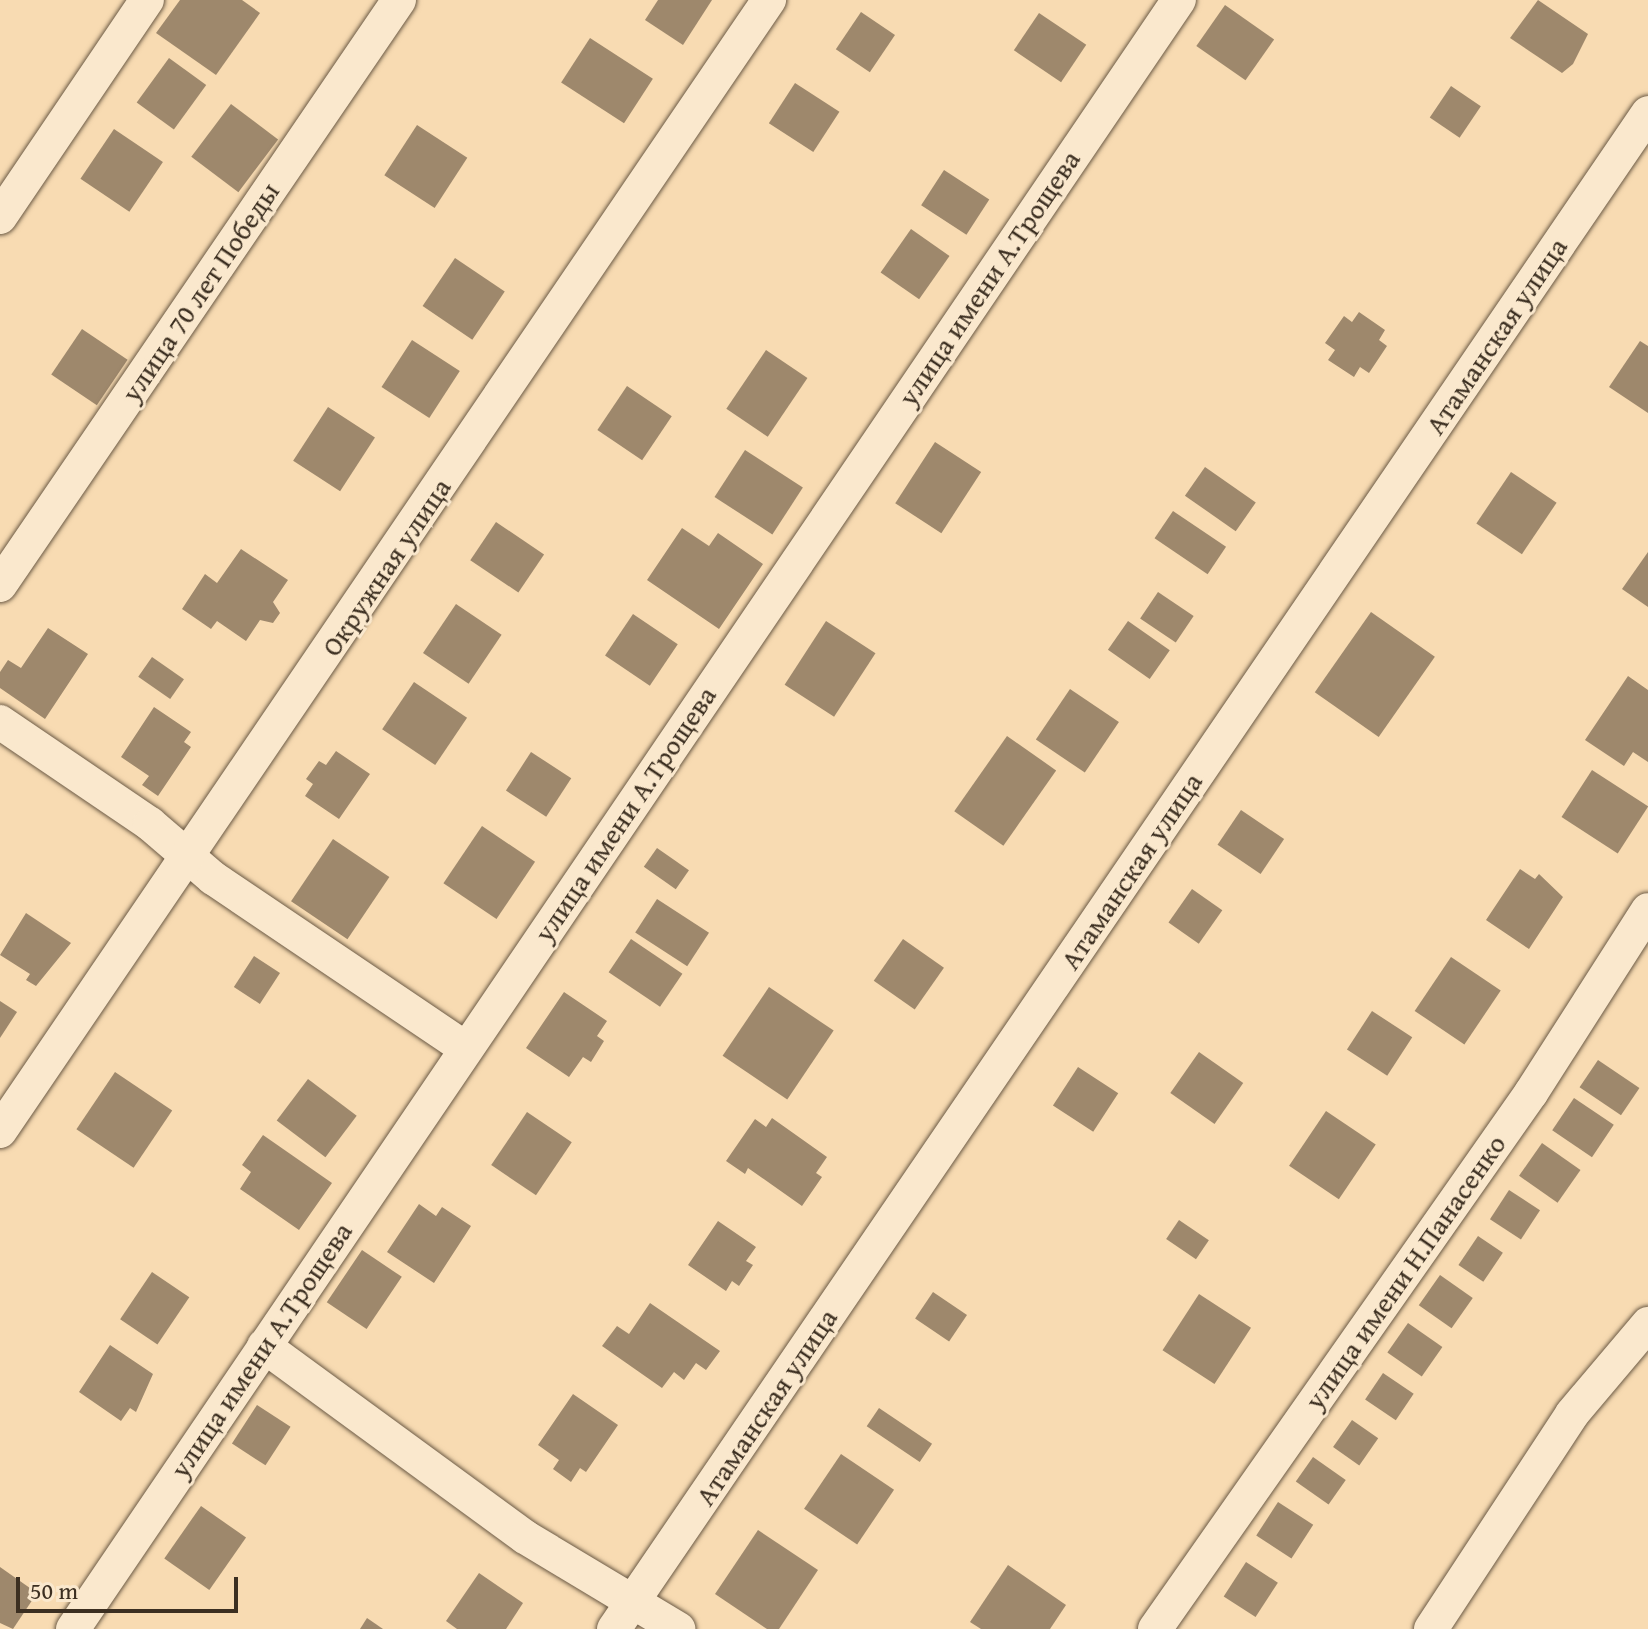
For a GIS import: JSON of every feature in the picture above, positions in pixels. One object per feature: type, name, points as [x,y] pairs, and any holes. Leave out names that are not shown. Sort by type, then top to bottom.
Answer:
[{"type":"street","points":[[0,217],[147,0]]},
{"type":"street","name":"улица 70 лет Победы","points":[[0,585],[399,0]]},
{"type":"street","name":"Окружная улица","points":[[0,1131],[190,858],[769,0]]},
{"type":"street","name":"улица имени А.Трощева","points":[[73,1629],[1179,0]]},
{"type":"street","name":"Атаманская улица","points":[[614,1629],[1648,113]]},
{"type":"street","points":[[0,722],[150,824],[190,858],[465,1048]]},
{"type":"street","name":"улица имени Н.Панасенко","points":[[1155,1629],[1531,1093],[1648,910]]},
{"type":"street","points":[[1444,1625],[1572,1414],[1646,1330]]},
{"type":"street","points":[[264,1346],[443,1480],[525,1537],[635,1599],[678,1629]]},
{"type":"building","points":[[180,0],[242,0],[260,13],[216,75],[156,33]]},
{"type":"building","points":[[658,0],[712,0],[683,45],[645,20]]},
{"type":"building","points":[[1538,0],[1588,34],[1573,64],[1562,73],[1510,38]]},
{"type":"building","points":[[1225,5],[1274,39],[1245,80],[1196,46]]},
{"type":"building","points":[[861,12],[895,35],[870,72],[836,49]]},
{"type":"building","points":[[1039,13],[1086,45],[1061,82],[1014,50]]},
{"type":"building","points":[[590,38],[653,79],[624,123],[561,82]]},
{"type":"building","points":[[169,58],[206,85],[174,130],[137,102]]},
{"type":"building","points":[[795,83],[839,112],[813,152],[769,123]]},
{"type":"building","points":[[1451,86],[1481,106],[1460,138],[1430,118]]},
{"type":"building","points":[[231,104],[278,140],[238,192],[191,157]]},
{"type":"building","points":[[417,125],[467,158],[435,208],[384,175]]},
{"type":"building","points":[[114,129],[163,162],[129,212],[80,179]]},
{"type":"building","points":[[944,170],[989,199],[966,235],[921,205]]},
{"type":"building","points":[[911,229],[950,256],[919,299],[881,272]]},
{"type":"building","points":[[455,258],[505,292],[472,340],[423,306]]},
{"type":"building","points":[[1359,312],[1385,330],[1379,340],[1387,346],[1369,373],[1360,367],[1354,377],[1328,360],[1335,350],[1325,343],[1344,316],[1352,322]]},
{"type":"building","points":[[82,329],[128,360],[97,405],[51,375]]},
{"type":"building","points":[[412,340],[460,371],[429,418],[382,387]]},
{"type":"building","points":[[1640,341],[1648,346],[1648,413],[1609,387]]},
{"type":"building","points":[[766,350],[807,378],[768,437],[726,409]]},
{"type":"building","points":[[627,386],[672,416],[642,460],[597,430]]},
{"type":"building","points":[[328,407],[375,437],[340,491],[293,461]]},
{"type":"building","points":[[935,442],[981,472],[941,533],[895,503]]},
{"type":"building","points":[[745,450],[803,488],[772,535],[715,497]]},
{"type":"building","points":[[1205,467],[1256,503],[1236,531],[1185,496]]},
{"type":"building","points":[[1511,472],[1557,503],[1522,554],[1476,523]]},
{"type":"building","points":[[1173,511],[1226,547],[1208,574],[1155,538]]},
{"type":"building","points":[[496,522],[544,554],[518,593],[470,560]]},
{"type":"building","points":[[682,528],[709,546],[718,533],[763,564],[719,629],[647,580]]},
{"type":"building","points":[[241,549],[288,580],[273,602],[280,613],[273,623],[260,620],[246,641],[217,621],[211,629],[182,609],[205,574],[217,583]]},
{"type":"building","points":[[1648,552],[1648,607],[1622,589]]},
{"type":"building","points":[[1158,592],[1194,616],[1176,643],[1140,619]]},
{"type":"building","points":[[456,604],[502,635],[469,684],[423,653]]},
{"type":"building","points":[[1371,612],[1435,657],[1379,737],[1315,692]]},
{"type":"building","points":[[633,614],[678,644],[650,686],[605,655]]},
{"type":"building","points":[[826,621],[875,653],[834,717],[785,685]]},
{"type":"building","points":[[1128,621],[1170,650],[1150,679],[1108,650]]},
{"type":"building","points":[[48,628],[88,654],[45,719],[0,688],[0,672],[8,660],[21,668]]},
{"type":"building","points":[[152,657],[184,679],[170,699],[138,677]]},
{"type":"building","points":[[1628,676],[1648,690],[1648,762],[1633,752],[1624,766],[1585,740]]},
{"type":"building","points":[[414,682],[467,718],[435,765],[382,729]]},
{"type":"building","points":[[1070,689],[1119,722],[1085,773],[1036,740]]},
{"type":"building","points":[[154,707],[191,732],[184,742],[191,747],[158,796],[142,785],[149,776],[121,757]]},
{"type":"building","points":[[1007,736],[1056,770],[1003,846],[954,811]]},
{"type":"building","points":[[336,751],[370,774],[339,819],[305,796],[313,784],[306,779],[319,761],[326,765]]},
{"type":"building","points":[[531,752],[571,778],[546,817],[506,791]]},
{"type":"building","points":[[1592,770],[1648,806],[1618,853],[1562,817]]},
{"type":"building","points":[[1241,810],[1284,839],[1261,874],[1218,845]]},
{"type":"building","points":[[482,826],[535,862],[496,919],[443,883]]},
{"type":"building","points":[[333,839],[389,877],[347,939],[291,901]]},
{"type":"building","points":[[657,848],[689,870],[676,889],[644,867]]},
{"type":"building","points":[[1520,869],[1535,879],[1539,874],[1563,897],[1529,949],[1486,920]]},
{"type":"building","points":[[1192,889],[1222,910],[1199,944],[1168,923]]},
{"type":"building","points":[[657,899],[709,933],[687,966],[635,933]]},
{"type":"building","points":[[26,913],[71,943],[36,986],[26,980],[30,974],[0,955]]},
{"type":"building","points":[[631,939],[682,974],[660,1007],[609,972]]},
{"type":"building","points":[[903,939],[944,968],[915,1009],[874,981]]},
{"type":"building","points":[[254,956],[280,973],[260,1004],[234,987]]},
{"type":"building","points":[[1451,957],[1501,991],[1464,1044],[1415,1011]]},
{"type":"building","points":[[769,987],[834,1031],[787,1099],[723,1056]]},
{"type":"building","points":[[564,992],[607,1021],[597,1036],[604,1041],[591,1062],[583,1057],[569,1077],[526,1048]]},
{"type":"building","points":[[0,1001],[17,1012],[0,1038]]},
{"type":"building","points":[[1372,1011],[1412,1037],[1387,1076],[1347,1050]]},
{"type":"building","points":[[1199,1052],[1243,1083],[1215,1124],[1170,1093]]},
{"type":"building","points":[[1598,1060],[1639,1088],[1621,1115],[1580,1087]]},
{"type":"building","points":[[1078,1067],[1118,1093],[1093,1132],[1053,1106]]},
{"type":"building","points":[[115,1072],[172,1111],[134,1168],[76,1129]]},
{"type":"building","points":[[308,1079],[357,1116],[325,1157],[277,1121]]},
{"type":"building","points":[[1574,1098],[1614,1125],[1592,1157],[1552,1130]]},
{"type":"building","points":[[1326,1111],[1376,1145],[1339,1199],[1289,1166]]},
{"type":"building","points":[[527,1112],[572,1142],[536,1195],[491,1165]]},
{"type":"building","points":[[772,1118],[827,1157],[816,1173],[822,1177],[802,1206],[748,1168],[745,1174],[726,1161],[755,1119],[766,1127]]},
{"type":"building","points":[[263,1135],[332,1183],[299,1230],[240,1189],[251,1172],[242,1165]]},
{"type":"building","points":[[1542,1143],[1581,1170],[1558,1203],[1519,1176]]},
{"type":"building","points":[[1509,1190],[1540,1210],[1521,1240],[1490,1219]]},
{"type":"building","points":[[419,1204],[436,1216],[442,1207],[471,1226],[434,1283],[387,1252]]},
{"type":"building","points":[[1179,1220],[1209,1240],[1196,1259],[1166,1239]]},
{"type":"building","points":[[718,1221],[756,1247],[746,1261],[753,1265],[739,1286],[732,1281],[726,1291],[688,1265]]},
{"type":"building","points":[[1478,1236],[1503,1253],[1483,1282],[1458,1265]]},
{"type":"building","points":[[362,1250],[402,1277],[367,1329],[327,1302]]},
{"type":"building","points":[[152,1272],[189,1297],[157,1344],[120,1319]]},
{"type":"building","points":[[1440,1275],[1473,1298],[1452,1328],[1419,1305]]},
{"type":"building","points":[[933,1292],[967,1315],[949,1341],[915,1319]]},
{"type":"building","points":[[1199,1294],[1251,1328],[1215,1384],[1163,1350]]},
{"type":"building","points":[[650,1303],[720,1351],[706,1370],[696,1363],[684,1380],[674,1372],[662,1388],[602,1346],[617,1326],[629,1334]]},
{"type":"building","points":[[1408,1323],[1442,1347],[1422,1377],[1387,1352]]},
{"type":"building","points":[[110,1345],[153,1374],[136,1412],[130,1408],[121,1421],[79,1392]]},
{"type":"building","points":[[1383,1373],[1414,1394],[1396,1420],[1365,1400]]},
{"type":"building","points":[[573,1394],[618,1425],[586,1472],[580,1468],[571,1482],[553,1469],[559,1460],[538,1445]]},
{"type":"building","points":[[257,1405],[291,1427],[265,1465],[232,1444]]},
{"type":"building","points":[[879,1408],[932,1444],[920,1462],[867,1426]]},
{"type":"building","points":[[1352,1420],[1378,1438],[1359,1465],[1333,1447]]},
{"type":"building","points":[[841,1454],[894,1490],[857,1545],[804,1509]]},
{"type":"building","points":[[1313,1457],[1346,1480],[1329,1505],[1296,1482]]},
{"type":"building","points":[[1278,1502],[1313,1525],[1291,1558],[1256,1536]]},
{"type":"building","points":[[201,1506],[246,1538],[209,1590],[164,1558]]},
{"type":"building","points":[[758,1530],[818,1570],[779,1629],[767,1629],[715,1594]]},
{"type":"building","points":[[1246,1562],[1278,1583],[1256,1617],[1224,1596]]},
{"type":"building","points":[[1008,1565],[1066,1605],[1050,1629],[981,1629],[970,1622]]},
{"type":"building","points":[[0,1567],[37,1593],[13,1629],[0,1623]]},
{"type":"building","points":[[479,1573],[523,1603],[506,1629],[457,1629],[446,1621]]},
{"type":"building","points":[[367,1618],[383,1629],[360,1629]]}]
